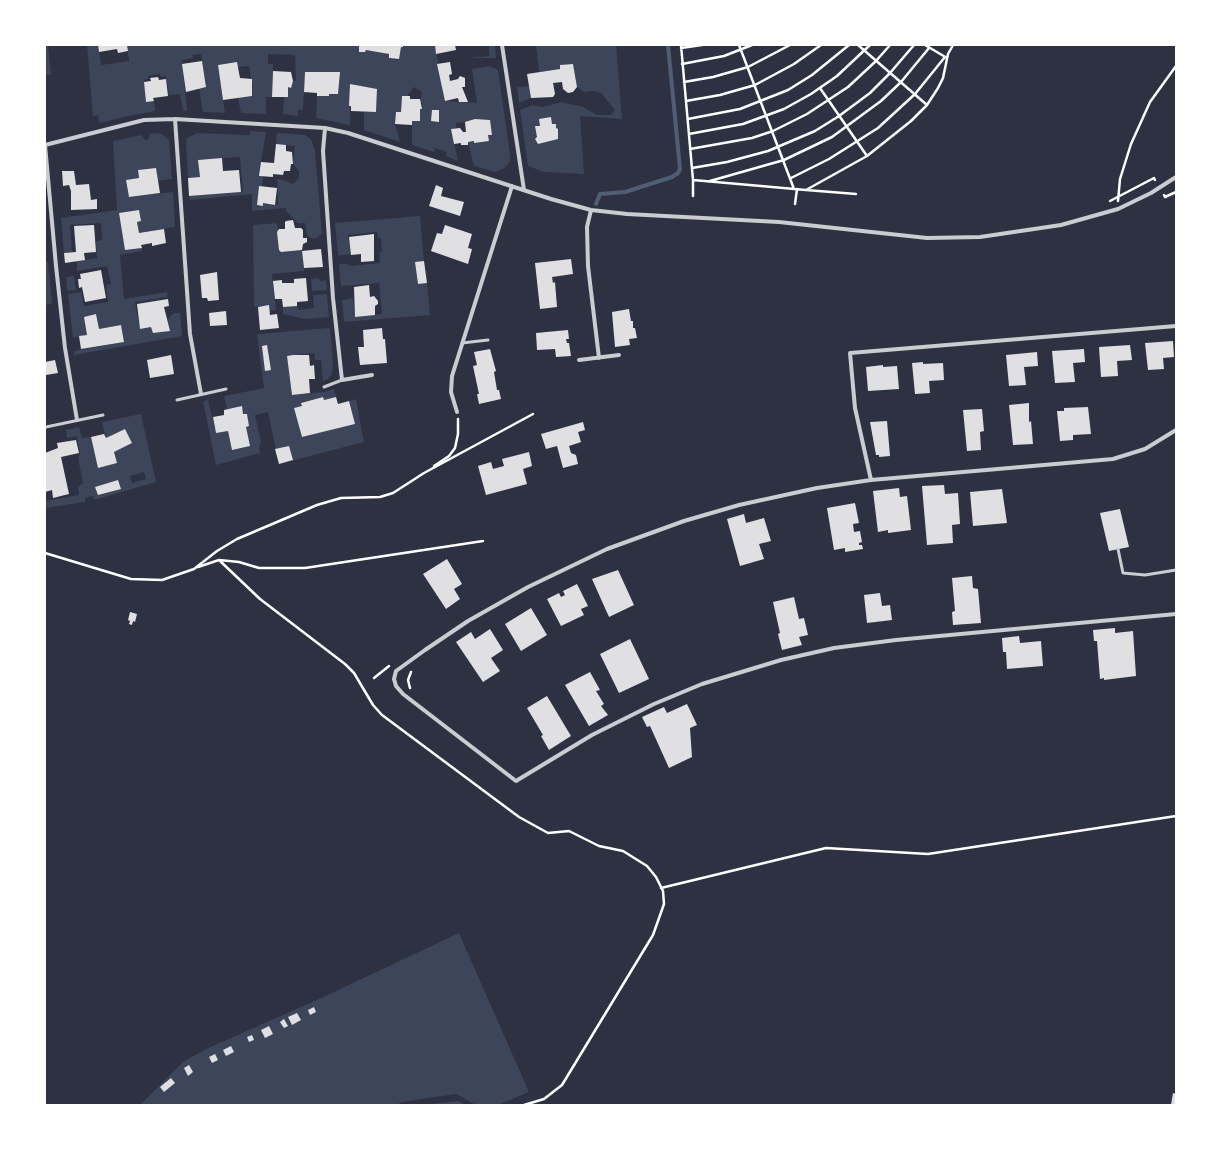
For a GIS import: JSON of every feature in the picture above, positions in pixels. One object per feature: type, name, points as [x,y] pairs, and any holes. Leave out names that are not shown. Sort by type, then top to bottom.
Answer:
[{"type":"street","points":[[502,45],[524,190]]},
{"type":"street","points":[[175,119],[190,334],[201,394]]},
{"type":"street","points":[[77,420],[65,348],[45,145],[144,120],[175,119],[325,128],[348,133],[591,210],[628,214],[779,222],[902,237],[980,237],[1061,225],[1118,209],[1151,193],[1176,177]]},
{"type":"street","points":[[325,128],[323,151],[333,298],[342,380],[372,375]]},
{"type":"street","points":[[457,412],[452,392],[452,376],[512,186]]},
{"type":"street","points":[[591,210],[587,227],[588,266],[599,358]]},
{"type":"street","points":[[871,480],[855,408],[850,353],[1176,326]]},
{"type":"street","points":[[579,360],[619,355]]},
{"type":"street","points":[[1176,430],[1145,449],[1113,458],[871,480],[816,488],[739,505],[684,521],[632,539],[564,568],[495,605],[437,642],[396,672],[394,679],[396,686],[403,694],[516,781],[592,735],[654,704],[709,682],[781,660],[834,648],[896,640],[1176,614]]},
{"type":"lane","points":[[462,343],[488,340]]},
{"type":"lane","points":[[324,387],[342,380]]},
{"type":"lane","points":[[177,400],[226,389]]},
{"type":"lane","points":[[46,427],[103,415]]},
{"type":"lane","points":[[1118,549],[1123,573],[1145,575],[1176,570]]},
{"type":"path","points":[[693,196],[693,180],[681,47],[702,45]]},
{"type":"path","points":[[739,45],[795,189],[795,204]]},
{"type":"path","points":[[682,64],[712,59],[752,45]]},
{"type":"path","points":[[684,82],[713,77],[748,67],[790,45]]},
{"type":"path","points":[[686,101],[720,95],[755,85],[794,64],[821,45]]},
{"type":"path","points":[[688,119],[726,113],[762,102],[788,90],[812,75],[849,45]]},
{"type":"path","points":[[858,45],[927,105]]},
{"type":"path","points":[[689,134],[730,128],[767,116],[798,102],[820,88],[865,51],[870,45]]},
{"type":"path","points":[[690,149],[723,144],[773,131],[807,114],[829,101],[848,87],[876,61],[890,45]]},
{"type":"path","points":[[692,168],[740,160],[779,148],[815,131],[839,116],[870,93],[890,73],[914,45]]},
{"type":"path","points":[[924,45],[946,57]]},
{"type":"path","points":[[791,178],[858,143],[878,128],[915,94],[946,57],[953,45]]},
{"type":"path","points":[[708,181],[784,160],[847,128],[881,101],[901,82],[929,48]]},
{"type":"path","points":[[806,190],[867,156],[911,121],[934,96],[943,78],[946,57]]},
{"type":"path","points":[[1118,198],[1120,179],[1131,144],[1150,102],[1176,66]]},
{"type":"path","points":[[820,88],[867,156]]},
{"type":"path","points":[[1105,203],[1118,198],[1154,178],[1155,180]]},
{"type":"path","points":[[693,180],[856,194]]},
{"type":"path","points":[[1164,195],[1166,197],[1176,192]]},
{"type":"path","points":[[194,569],[217,551],[272,523],[317,505],[341,498],[380,497],[393,493],[449,456],[455,448],[458,434],[457,412]]},
{"type":"path","points":[[424,473],[533,414]]},
{"type":"path","points":[[45,553],[130,579],[162,580],[218,560],[240,562],[259,568],[305,568],[483,541]]},
{"type":"path","points":[[218,560],[288,622],[345,664],[360,681],[373,705],[403,732],[519,817],[548,833],[569,831],[600,846],[623,851],[647,866],[656,877],[661,888],[664,904],[653,936],[562,1086],[554,1094],[544,1099],[524,1105]]},
{"type":"path","points":[[374,678],[392,664]]},
{"type":"path","points":[[661,888],[826,848],[928,854],[1176,816]]},
{"type":"shaded area","points":[[45,45],[48,45],[51,75],[45,75]]},
{"type":"shaded area","points":[[87,45],[98,45],[101,65],[129,61],[127,45],[359,45],[360,52],[365,52],[366,50],[389,54],[389,58],[398,60],[401,47],[403,45],[435,45],[445,101],[477,103],[472,69],[489,66],[498,70],[510,162],[503,169],[495,172],[474,166],[468,142],[489,141],[488,135],[492,134],[489,120],[456,123],[456,128],[451,129],[458,161],[446,156],[447,152],[435,148],[434,152],[412,145],[412,121],[419,121],[420,109],[422,109],[422,103],[420,103],[422,92],[414,87],[407,96],[402,96],[401,112],[396,112],[395,124],[400,142],[364,130],[364,112],[376,112],[377,89],[350,85],[350,125],[316,118],[317,96],[338,94],[339,72],[305,72],[303,110],[298,110],[298,116],[283,114],[284,97],[288,97],[288,87],[291,87],[291,83],[296,80],[295,55],[268,54],[268,64],[273,64],[272,97],[266,97],[266,114],[241,113],[238,98],[253,89],[249,66],[238,67],[237,62],[218,65],[225,113],[203,112],[199,88],[206,87],[201,54],[192,55],[193,58],[182,60],[187,111],[183,111],[180,94],[169,95],[166,76],[161,77],[160,74],[148,76],[148,79],[144,80],[146,102],[154,101],[155,111],[99,123],[98,115],[93,116]]},
{"type":"shaded area","points":[[489,45],[495,45],[496,58],[468,58],[489,56]]},
{"type":"shaded area","points":[[536,45],[616,45],[622,119],[580,116],[584,174],[544,172],[528,166],[520,110],[532,105],[542,107],[562,102],[583,107],[597,115],[611,115],[615,110],[601,93],[595,91],[584,92],[577,87],[573,64],[560,65],[560,69],[539,72]]},
{"type":"shaded area","points":[[529,86],[531,98],[519,103],[517,87]]},
{"type":"shaded area","points":[[250,131],[266,132],[260,175],[263,176],[262,186],[259,186],[257,205],[263,206],[263,203],[278,205],[277,179],[293,184],[299,178],[299,171],[293,164],[295,146],[276,144],[277,133],[305,135],[311,139],[315,151],[322,234],[317,238],[312,239],[307,235],[305,223],[298,223],[286,211],[286,208],[252,211],[252,194],[190,200],[189,196],[243,192],[240,157],[199,160],[200,177],[188,178],[187,138],[197,133],[250,135]]},
{"type":"shaded area","points":[[150,134],[162,134],[169,140],[172,179],[158,181],[156,168],[138,170],[139,178],[126,180],[129,197],[173,192],[175,227],[139,233],[137,222],[141,221],[139,210],[119,213],[125,250],[142,248],[142,251],[120,255],[124,299],[167,292],[168,297],[135,302],[140,329],[151,327],[154,333],[169,331],[169,318],[174,313],[180,313],[182,336],[74,355],[74,351],[124,342],[121,325],[99,329],[96,314],[84,317],[87,335],[73,338],[68,294],[81,292],[84,306],[108,302],[106,285],[111,284],[107,266],[77,271],[77,261],[97,258],[96,241],[102,240],[101,223],[70,225],[72,252],[64,253],[61,218],[117,210],[113,141],[142,135],[145,140],[148,140]]},
{"type":"shaded area","points":[[420,216],[424,261],[415,262],[418,284],[427,283],[430,315],[344,322],[342,300],[353,298],[355,317],[382,314],[379,283],[341,286],[339,264],[347,264],[351,266],[380,263],[379,253],[382,252],[381,238],[378,238],[377,232],[348,235],[351,254],[338,256],[335,223]]},
{"type":"shaded area","points":[[277,223],[281,252],[302,250],[304,271],[272,274],[276,310],[269,311],[268,306],[254,307],[253,225]]},
{"type":"shaded area","points":[[45,262],[48,262],[52,304],[45,305]]},
{"type":"shaded area","points":[[74,276],[76,290],[67,291],[66,277]]},
{"type":"shaded area","points":[[318,278],[321,281],[326,280],[327,290],[312,291],[311,279]]},
{"type":"shaded area","points":[[327,294],[329,317],[306,319],[283,314],[283,307],[297,306],[299,310],[314,308],[313,295]]},
{"type":"shaded area","points":[[330,328],[333,365],[332,374],[328,379],[323,381],[321,360],[315,360],[314,353],[287,356],[292,395],[324,392],[334,389],[336,397],[324,400],[322,397],[302,402],[302,406],[294,408],[302,437],[354,424],[349,401],[356,399],[364,442],[279,464],[268,412],[255,415],[261,442],[259,448],[260,453],[216,465],[203,401],[208,400],[216,433],[228,431],[232,450],[249,446],[246,427],[249,426],[247,414],[227,409],[224,396],[264,388],[257,334]]},
{"type":"shaded area","points":[[141,414],[156,482],[94,500],[93,496],[85,498],[85,502],[45,508],[45,501],[79,495],[78,487],[83,483],[78,458],[80,454],[77,436],[67,438],[66,430],[79,427],[82,438],[91,437],[98,467],[117,463],[114,452],[132,443],[125,429],[106,438],[102,422]],"holes":[[[144,472],[146,479],[132,483],[130,476]]]},
{"type":"shaded area","points":[[459,933],[529,1092],[498,1105],[476,1105],[456,1094],[402,1102],[396,1105],[140,1105],[183,1062],[206,1049],[319,999]]},
{"type":"shaded area","points":[[458,1101],[465,1105],[421,1105]]},
{"type":"building","points":[[98,45],[127,45],[128,51],[118,53],[117,49],[99,52]]},
{"type":"building","points":[[359,45],[403,45],[403,47],[401,47],[399,59],[389,58],[389,54],[366,50],[365,52],[359,52]]},
{"type":"building","points":[[435,45],[455,45],[456,50],[436,54]]},
{"type":"building","points":[[202,61],[206,87],[186,92],[182,64]]},
{"type":"building","points":[[237,62],[240,78],[252,79],[252,96],[223,100],[218,65]]},
{"type":"building","points":[[450,62],[452,74],[449,75],[450,81],[458,79],[460,76],[465,78],[465,87],[462,87],[468,102],[459,102],[458,98],[445,101],[437,64]]},
{"type":"building","points":[[573,64],[577,87],[573,92],[568,93],[563,89],[562,82],[553,83],[555,94],[553,97],[531,98],[527,74],[560,69],[560,65]]},
{"type":"building","points":[[273,71],[291,72],[293,81],[291,88],[288,87],[288,97],[272,97]]},
{"type":"building","points":[[305,72],[340,72],[338,94],[317,96],[317,93],[304,92]]},
{"type":"building","points":[[158,77],[159,80],[166,79],[168,96],[153,98],[154,101],[146,102],[144,82],[151,81],[150,78]]},
{"type":"building","points":[[350,84],[377,89],[376,112],[351,111],[351,106],[349,106]]},
{"type":"building","points":[[402,96],[410,96],[410,99],[420,99],[422,109],[420,109],[420,121],[412,121],[412,125],[395,124],[396,112],[401,112]]},
{"type":"building","points":[[432,110],[439,110],[439,122],[431,121]]},
{"type":"building","points":[[551,117],[552,124],[556,124],[556,128],[558,129],[558,139],[538,144],[535,139],[537,137],[535,126],[540,126],[539,119]]},
{"type":"building","points":[[475,119],[490,120],[492,135],[488,135],[489,141],[474,143],[474,141],[468,142],[468,145],[461,145],[461,143],[454,144],[451,129],[460,128],[463,132],[466,132],[465,122]]},
{"type":"building","points":[[276,144],[286,145],[286,151],[292,152],[293,164],[291,164],[290,171],[284,171],[283,175],[273,174],[273,177],[259,176],[261,162],[274,163]]},
{"type":"building","points":[[222,158],[223,171],[239,170],[241,192],[189,196],[188,178],[200,177],[198,160]]},
{"type":"building","points":[[156,168],[160,193],[129,197],[126,180],[139,178],[138,170]]},
{"type":"building","points":[[62,171],[74,171],[76,185],[89,184],[91,200],[97,199],[97,209],[71,210],[71,191],[69,185],[63,186]]},
{"type":"building","points":[[436,185],[443,188],[441,196],[464,202],[460,216],[429,206]]},
{"type":"building","points":[[259,186],[277,188],[275,205],[263,203],[263,206],[257,205]]},
{"type":"building","points":[[139,210],[141,221],[137,222],[139,233],[164,229],[166,243],[152,246],[152,243],[141,245],[142,248],[125,250],[119,213]]},
{"type":"building","points":[[293,220],[295,228],[301,228],[303,230],[303,238],[307,238],[307,242],[303,244],[302,250],[281,252],[279,250],[277,232],[279,229],[285,229],[286,221]]},
{"type":"building","points":[[94,225],[96,252],[84,253],[85,260],[65,263],[64,253],[76,252],[74,226]]},
{"type":"building","points":[[445,225],[472,234],[468,248],[472,249],[468,264],[431,251],[437,233],[442,234]]},
{"type":"building","points":[[374,234],[374,261],[361,262],[361,254],[351,255],[349,237]]},
{"type":"building","points":[[321,249],[323,267],[304,268],[302,251]]},
{"type":"building","points":[[571,259],[573,274],[552,277],[553,283],[555,282],[557,307],[540,309],[535,263]]},
{"type":"building","points":[[424,261],[427,283],[418,284],[415,262]]},
{"type":"building","points":[[101,270],[106,298],[85,302],[82,287],[79,288],[78,279],[81,279],[80,274]]},
{"type":"building","points":[[217,272],[219,300],[208,301],[207,298],[202,298],[200,275]]},
{"type":"building","points":[[306,278],[308,301],[297,302],[297,306],[283,307],[282,299],[275,299],[273,281],[282,280],[282,283],[294,283],[294,279]]},
{"type":"building","points":[[369,285],[370,297],[374,296],[378,301],[378,304],[375,306],[375,315],[355,317],[354,287]]},
{"type":"building","points":[[168,299],[169,306],[164,307],[170,331],[153,333],[151,327],[140,329],[137,304]]},
{"type":"building","points":[[269,305],[270,315],[277,314],[279,328],[260,330],[258,307]]},
{"type":"building","points":[[629,309],[631,321],[633,321],[633,328],[635,328],[637,338],[629,339],[630,345],[615,347],[612,312]]},
{"type":"building","points":[[226,311],[227,325],[210,326],[209,313]]},
{"type":"building","points":[[96,314],[99,329],[121,325],[124,342],[81,349],[79,336],[87,335],[84,317]]},
{"type":"building","points":[[382,328],[383,339],[385,339],[387,363],[360,365],[358,347],[364,347],[363,330]]},
{"type":"building","points":[[568,330],[569,339],[566,339],[567,343],[569,343],[571,356],[556,357],[555,349],[537,350],[536,333]]},
{"type":"building","points":[[1173,341],[1174,357],[1163,358],[1164,369],[1148,370],[1145,343]]},
{"type":"building","points":[[267,345],[271,370],[265,371],[262,346]]},
{"type":"building","points":[[1130,345],[1132,360],[1117,361],[1118,376],[1101,377],[1099,347]]},
{"type":"building","points":[[490,349],[496,371],[494,372],[497,390],[499,390],[501,399],[479,404],[477,394],[479,394],[473,366],[477,365],[474,352]]},
{"type":"building","points":[[1084,349],[1085,362],[1073,363],[1075,382],[1055,383],[1052,351]]},
{"type":"building","points":[[1037,352],[1038,366],[1024,367],[1026,385],[1009,386],[1006,355]]},
{"type":"building","points":[[171,355],[174,374],[150,378],[147,360]]},
{"type":"building","points":[[309,355],[310,366],[314,365],[315,379],[309,379],[310,393],[292,395],[287,356]]},
{"type":"building","points":[[55,360],[58,373],[46,375],[45,362]]},
{"type":"building","points":[[923,362],[923,364],[943,363],[944,380],[929,381],[930,393],[915,394],[912,363]]},
{"type":"building","points":[[883,365],[883,367],[897,366],[899,389],[868,391],[866,367]]},
{"type":"building","points":[[323,397],[324,400],[336,397],[338,404],[349,401],[355,424],[302,437],[294,408],[302,406],[301,403]]},
{"type":"building","points":[[1029,403],[1029,422],[1031,421],[1033,444],[1013,445],[1009,405]]},
{"type":"building","points":[[242,406],[243,414],[247,414],[249,426],[246,427],[250,446],[232,450],[228,431],[216,433],[213,417],[224,415],[224,410]]},
{"type":"building","points":[[1088,407],[1091,434],[1073,435],[1073,440],[1060,441],[1057,411],[1064,411],[1064,408]]},
{"type":"building","points":[[982,409],[984,431],[980,432],[981,450],[967,451],[963,410]]},
{"type":"building","points":[[887,421],[890,456],[879,457],[879,455],[876,455],[870,422]]},
{"type":"building","points":[[583,422],[585,430],[578,432],[581,442],[569,446],[571,453],[576,455],[578,464],[563,468],[557,446],[546,449],[541,434]]},
{"type":"building","points":[[125,429],[132,443],[114,452],[117,463],[98,468],[91,437],[104,434],[106,438]]},
{"type":"building","points":[[76,440],[79,453],[61,457],[69,494],[53,498],[52,490],[45,492],[45,453],[58,448],[57,443]]},
{"type":"building","points":[[289,446],[293,460],[279,464],[275,449]]},
{"type":"building","points":[[529,452],[532,466],[523,469],[527,484],[486,495],[478,466],[491,462],[493,469],[504,466],[502,459]]},
{"type":"building","points":[[118,480],[121,489],[98,495],[95,487]]},
{"type":"building","points":[[944,485],[945,494],[958,493],[960,524],[952,525],[953,543],[927,545],[922,486]]},
{"type":"building","points":[[899,488],[900,497],[907,496],[911,530],[888,533],[888,530],[878,532],[873,491]]},
{"type":"building","points":[[1002,489],[1007,523],[973,526],[970,492]]},
{"type":"building","points":[[855,503],[859,523],[853,524],[854,532],[860,531],[862,542],[859,543],[859,545],[862,545],[863,549],[845,552],[845,548],[834,550],[827,508]]},
{"type":"building","points":[[1120,509],[1129,547],[1109,551],[1100,513]]},
{"type":"building","points":[[744,514],[746,523],[764,518],[771,541],[759,544],[764,559],[740,566],[727,519]]},
{"type":"building","points":[[447,559],[462,584],[454,589],[460,599],[446,609],[423,574]]},
{"type":"building","points":[[618,570],[634,605],[609,617],[592,579]]},
{"type":"building","points":[[972,576],[973,588],[978,589],[981,623],[953,625],[952,612],[955,611],[952,578]]},
{"type":"building","points":[[577,584],[588,606],[581,609],[584,615],[561,626],[547,599],[559,593],[561,597],[565,595],[563,591]]},
{"type":"building","points":[[880,593],[882,606],[890,605],[892,620],[867,623],[864,595]]},
{"type":"building","points":[[794,597],[799,619],[804,618],[808,635],[799,637],[802,645],[782,650],[773,602]]},
{"type":"building","points":[[531,608],[547,635],[521,651],[505,624]]},
{"type":"building","points":[[130,612],[137,614],[135,622],[133,621],[132,625],[129,624],[130,621],[128,620]]},
{"type":"building","points":[[1115,628],[1115,633],[1133,631],[1136,676],[1104,680],[1104,678],[1100,679],[1097,641],[1094,641],[1093,630]]},
{"type":"building","points":[[490,629],[503,650],[491,658],[500,671],[483,682],[456,642],[471,632],[475,639]]},
{"type":"building","points":[[1019,636],[1020,643],[1041,641],[1043,666],[1007,669],[1006,652],[1003,652],[1002,638]]},
{"type":"building","points":[[630,639],[649,679],[619,693],[600,654]]},
{"type":"building","points":[[590,672],[600,690],[596,691],[604,704],[601,706],[608,715],[589,726],[565,685]]},
{"type":"building","points":[[547,696],[571,736],[549,750],[541,736],[543,735],[527,708]]},
{"type":"building","points":[[687,704],[697,725],[690,728],[692,757],[669,768],[650,726],[647,727],[642,717],[664,707],[667,713]]},
{"type":"building","points":[[314,1007],[316,1012],[310,1015],[308,1010]]},
{"type":"building","points":[[297,1013],[301,1020],[292,1025],[288,1017]]},
{"type":"building","points":[[284,1019],[288,1026],[284,1028],[280,1022]]},
{"type":"building","points":[[269,1026],[273,1034],[265,1038],[261,1030]]},
{"type":"building","points":[[252,1035],[254,1040],[249,1042],[247,1037]]},
{"type":"building","points":[[231,1046],[234,1052],[226,1056],[223,1050]]},
{"type":"building","points":[[215,1054],[218,1060],[212,1063],[209,1057]]},
{"type":"building","points":[[189,1065],[193,1072],[188,1076],[184,1068]]},
{"type":"building","points":[[171,1078],[175,1083],[164,1092],[160,1087]]},
{"type":"building","points":[[1173,1093],[1176,1094],[1176,1105],[1171,1105]]},
{"type":"waterway","points":[[596,204],[600,194],[625,192],[672,177],[678,173],[680,169],[668,45]]}]
